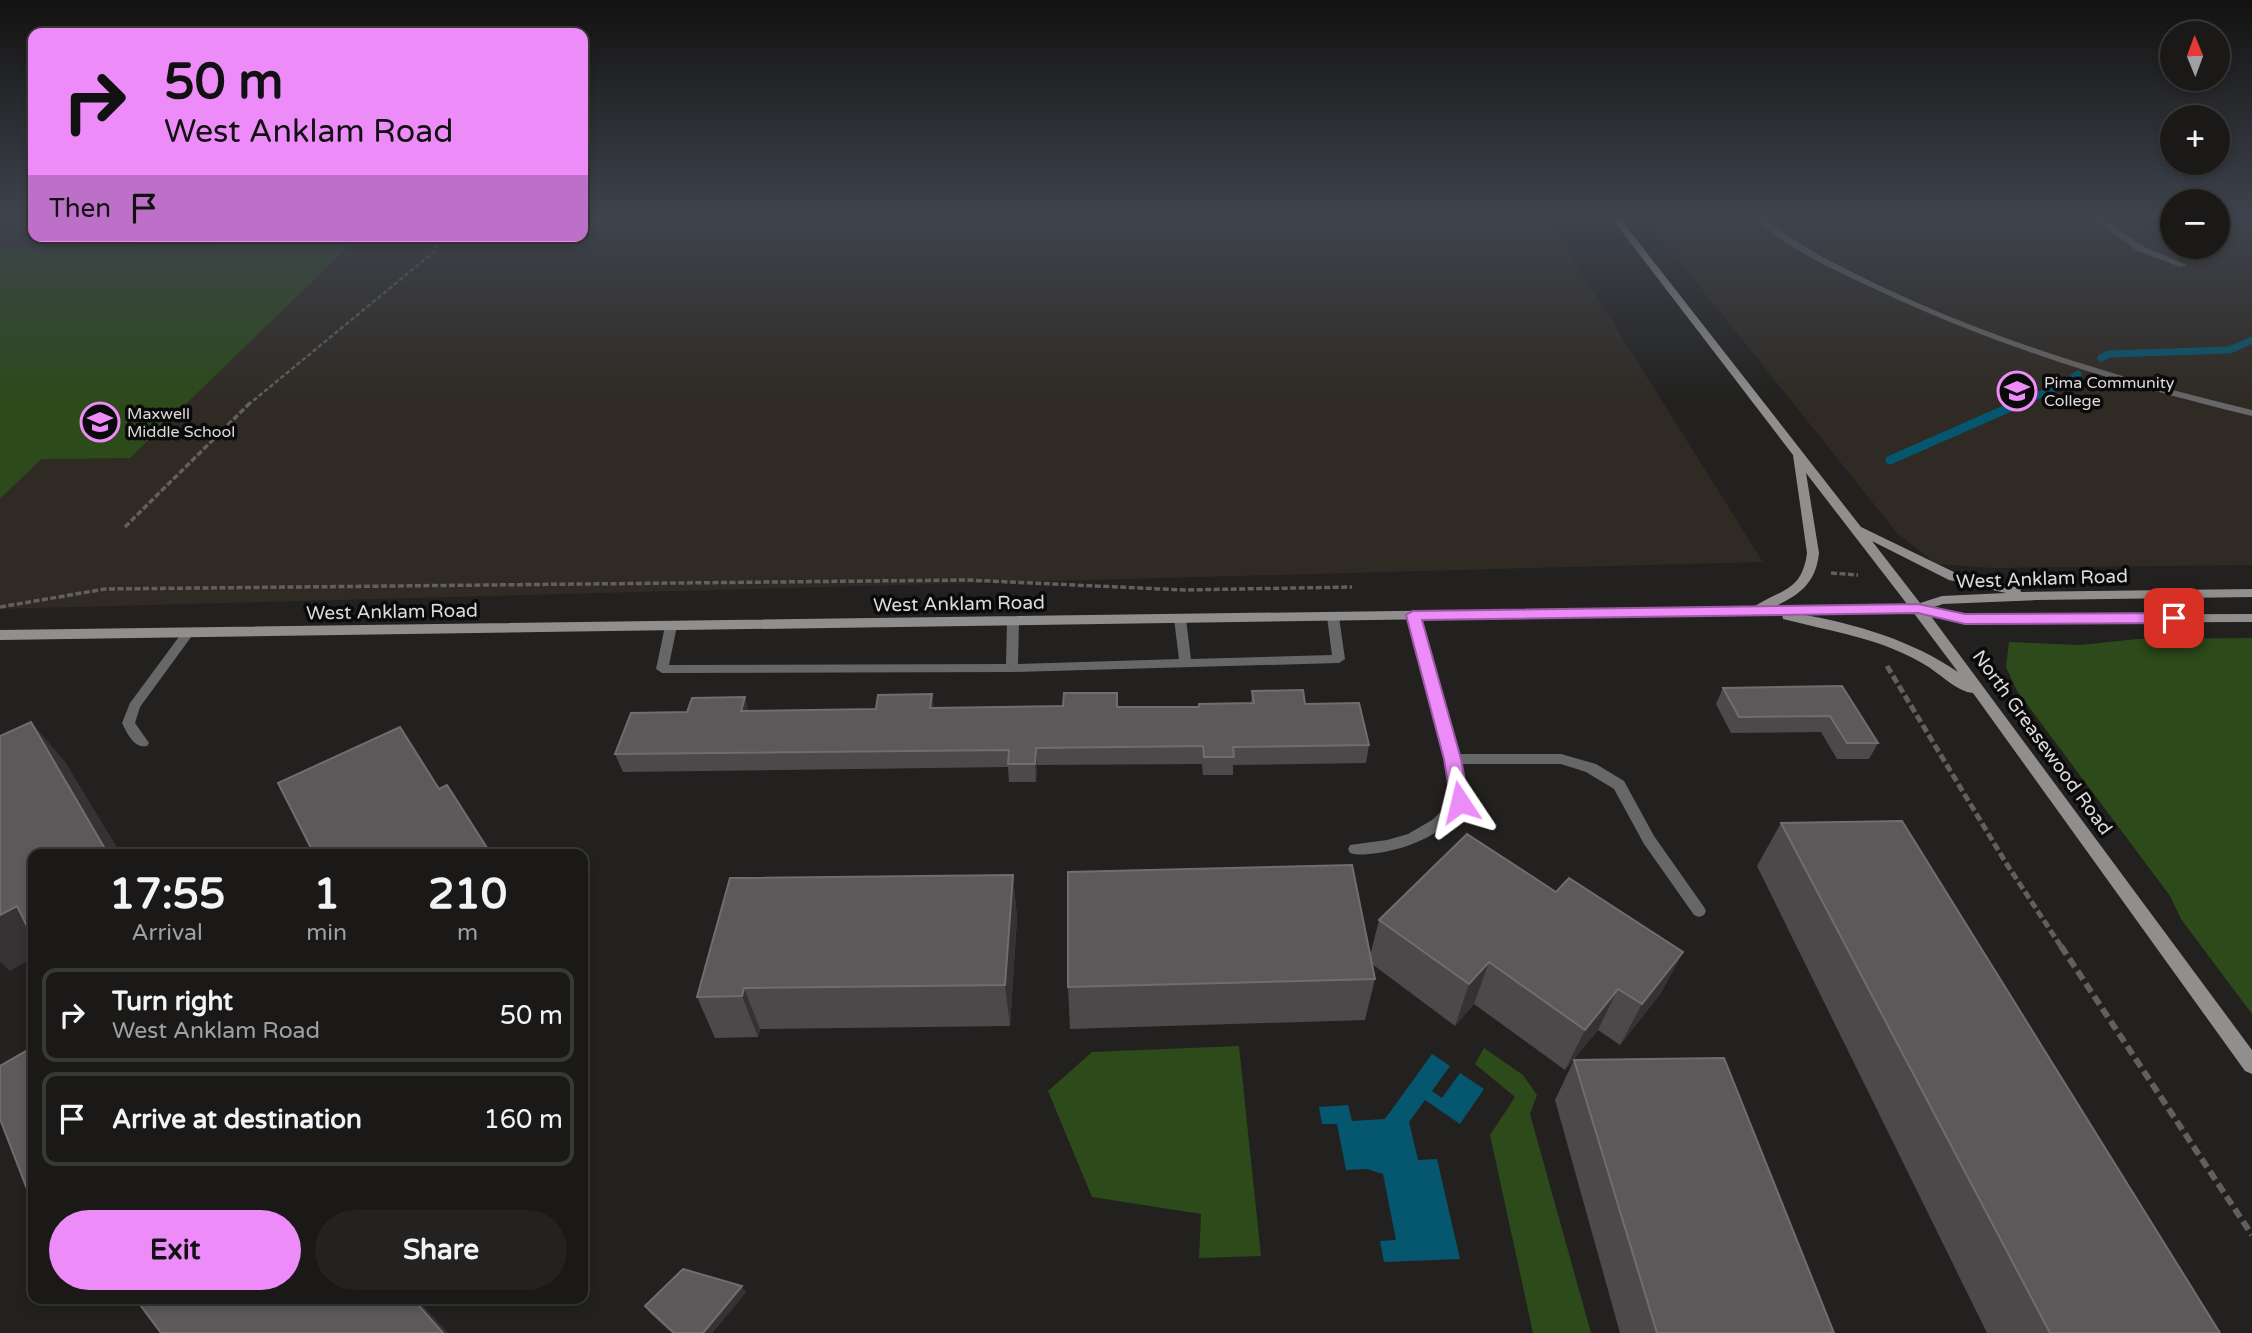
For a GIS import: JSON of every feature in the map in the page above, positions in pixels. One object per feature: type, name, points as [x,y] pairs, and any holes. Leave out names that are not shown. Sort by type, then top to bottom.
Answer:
[{"type":"main road","name":"North Greasewood Road","points":[[1662,278],[1918,608],[2252,1065]]},
{"type":"main road","points":[[1755,611],[1803,586],[1812,569],[1813,554],[1798,453]]},
{"type":"main road","points":[[1855,527],[1954,577],[2037,596]]},
{"type":"main road","name":"West Anklam Road","points":[[1918,608],[1942,600],[2252,593]]},
{"type":"main road","name":"West Anklam Road","points":[[0,635],[1918,608],[1965,619],[2252,618]]},
{"type":"main road","points":[[1755,611],[1832,624],[1897,643],[1937,663],[1987,701]]},
{"type":"lane","points":[[1860,278],[2010,343],[2189,398],[2252,413]]},
{"type":"lane","points":[[1355,849],[1392,848],[1423,835],[1445,819],[1460,802],[1453,759],[1413,615]]},
{"type":"lane","points":[[671,626],[662,669],[1012,668],[1339,659],[1333,617]]},
{"type":"lane","points":[[1180,619],[1186,663]]},
{"type":"lane","points":[[1012,668],[1013,621]]},
{"type":"lane","points":[[142,743],[128,723],[134,706],[188,633]]},
{"type":"lane","points":[[1453,759],[1561,759],[1591,768],[1610,779],[1619,785],[1649,840],[1699,911]]},
{"type":"path","points":[[125,527],[192,464],[226,424],[401,278]]},
{"type":"path","points":[[1824,571],[1858,575]]},
{"type":"path","points":[[1848,575],[1854,582]]},
{"type":"path","points":[[0,607],[105,589],[967,580],[1184,590],[1352,587]]},
{"type":"path","points":[[1880,653],[2006,863],[2252,1235]]},
{"type":"shaded area","points":[[0,278],[1585,278],[1763,562],[0,609]]},
{"type":"shaded area","name":"Pima Community College","points":[[1693,278],[2252,278],[2252,565],[1992,568],[1937,564],[1898,534]]},
{"type":"green space","points":[[0,278],[316,278],[130,458],[41,459],[0,499]]},
{"type":"green space","points":[[2252,638],[2252,1014],[2181,919],[2170,896],[2017,691],[2006,667],[2009,642],[2080,645],[2137,639]]},
{"type":"green space","points":[[1239,1046],[1261,1256],[1199,1258],[1201,1214],[1092,1197],[1048,1091],[1092,1052]]},
{"type":"green space","points":[[1484,1048],[1523,1075],[1537,1095],[1530,1114],[1591,1333],[1533,1333],[1490,1135],[1515,1097],[1475,1064]]},
{"type":"water","points":[[1432,1054],[1450,1066],[1432,1091],[1442,1098],[1460,1073],[1484,1089],[1460,1124],[1425,1100],[1409,1122],[1418,1160],[1437,1159],[1460,1259],[1384,1262],[1380,1241],[1396,1240],[1383,1174],[1367,1169],[1346,1170],[1337,1124],[1322,1124],[1319,1107],[1348,1105],[1352,1121],[1385,1119]]},
{"type":"building","points":[[1842,686],[1878,743],[1847,743],[1830,716],[1739,717],[1723,688]]},
{"type":"building","points":[[1303,690],[1305,704],[1359,703],[1369,745],[1233,747],[1234,757],[1204,757],[1203,746],[1036,748],[1035,764],[1008,764],[1009,750],[615,754],[631,713],[687,712],[692,698],[745,697],[741,711],[876,709],[878,695],[932,694],[930,708],[1063,706],[1064,693],[1117,693],[1117,707],[1199,707],[1199,704],[1254,703],[1252,691]]},
{"type":"building","points":[[31,722],[105,849],[28,849],[28,928],[17,906],[0,915],[0,736]]},
{"type":"building","points":[[400,727],[439,789],[447,785],[488,849],[311,849],[278,783]]},
{"type":"building","points":[[1902,821],[2220,1333],[2050,1333],[1781,823]]},
{"type":"building","points":[[1467,834],[1556,892],[1569,878],[1683,952],[1642,1004],[1618,989],[1585,1030],[1489,962],[1469,984],[1379,920]]},
{"type":"building","points":[[1352,865],[1375,979],[1068,987],[1068,872]]},
{"type":"building","points":[[1013,875],[1005,985],[744,988],[742,996],[697,997],[730,878]]},
{"type":"building","points":[[28,1050],[28,1192],[0,1119],[0,1066]]},
{"type":"building","points":[[1724,1058],[1834,1333],[1657,1333],[1574,1060]]},
{"type":"building","points":[[683,1269],[742,1286],[703,1333],[674,1333],[645,1306]]},
{"type":"building","points":[[139,1304],[417,1304],[443,1333],[161,1333]]},
{"type":"waterway","points":[[2101,358],[2109,354],[2230,350],[2252,340]]},
{"type":"waterway","points":[[2016,405],[2064,384],[2078,374]]},
{"type":"waterway","points":[[1890,460],[2020,403]]},
{"type":"place","name":"Pima Community College","points":[[2017,391]]},
{"type":"place","name":"Maxwell Middle School","points":[[100,422]]},
{"type":"route","points":[[1460,802],[1453,759],[1413,615],[1918,608],[1965,619],[2174,618]]}]
